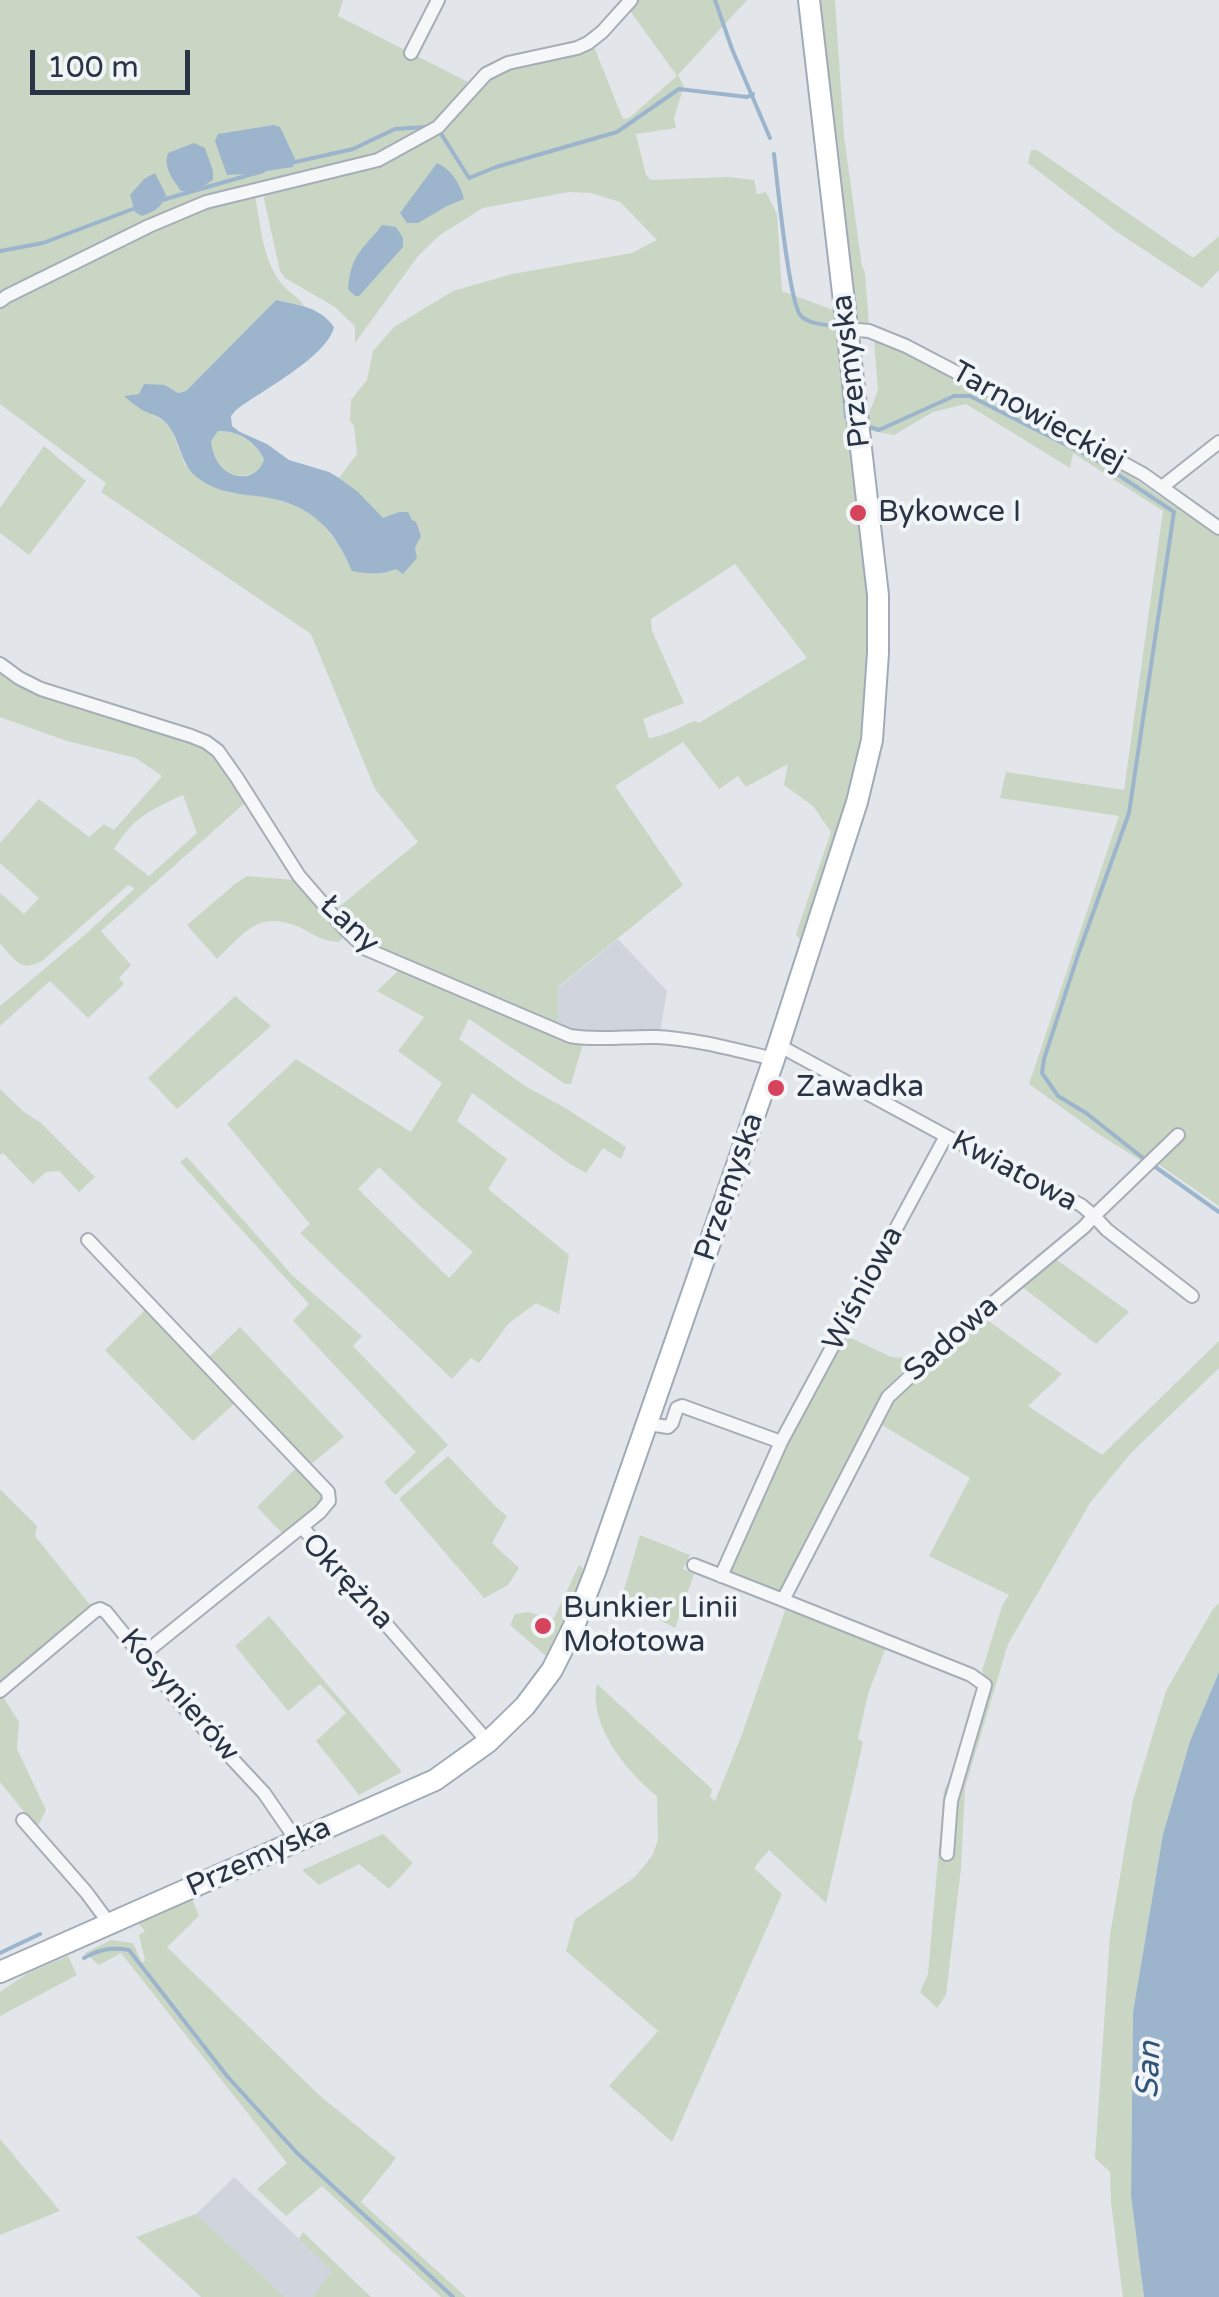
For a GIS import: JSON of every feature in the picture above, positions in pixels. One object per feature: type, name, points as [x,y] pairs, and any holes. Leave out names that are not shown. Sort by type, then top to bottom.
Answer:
[{"type":"main road","name":"Przemyska","points":[[0,1972],[220,1870],[298,1841],[435,1780],[488,1742],[525,1706],[566,1643],[648,1424],[776,1052],[858,802],[872,740],[878,595],[809,0]]},
{"type":"street","points":[[411,52],[438,0]]},
{"type":"street","points":[[0,301],[149,226],[206,202],[378,160],[438,127],[486,74],[508,64],[588,43],[631,0]]},
{"type":"street","name":"Tarnowieckiej","points":[[847,329],[863,328],[906,346],[1109,456],[1162,487],[1219,528]]},
{"type":"street","points":[[1162,487],[1219,442]]},
{"type":"street","name":"Łany","points":[[0,664],[41,689],[190,736],[218,750],[299,876],[366,949],[570,1036],[591,1040],[658,1037],[776,1052]]},
{"type":"street","name":"Kwiatowa","points":[[776,1052],[1081,1205],[1094,1216],[1178,1135]]},
{"type":"street","name":"Wiśniowa","points":[[721,1576],[781,1442],[946,1136]]},
{"type":"street","points":[[1094,1216],[1192,1296]]},
{"type":"street","name":"Sadowa","points":[[783,1600],[898,1384],[1094,1216]]},
{"type":"street","points":[[88,1240],[328,1492],[329,1500],[320,1512],[302,1526]]},
{"type":"street","points":[[648,1424],[668,1427],[677,1408],[682,1406],[781,1442]]},
{"type":"street","name":"Okrężna","points":[[142,1656],[302,1526],[488,1742]]},
{"type":"street","points":[[694,1565],[971,1675],[985,1685],[951,1801],[948,1854]]},
{"type":"street","name":"Kosynierów","points":[[0,1691],[94,1611],[106,1612],[180,1703],[264,1793],[298,1841]]},
{"type":"street","points":[[23,1820],[109,1923]]},
{"type":"shaded area","points":[[618,939],[667,991],[660,1032],[589,1036],[558,1023],[558,988]]},
{"type":"shaded area","points":[[234,2177],[333,2271],[313,2297],[285,2297],[196,2214]]},
{"type":"green space","points":[[0,0],[343,0],[338,16],[470,83],[438,121],[374,158],[204,196],[0,295]]},
{"type":"green space","points":[[635,0],[747,0],[678,75],[684,86],[674,118],[676,128],[636,134],[646,175],[651,180],[754,180],[757,194],[766,192],[777,214],[782,291],[838,312],[858,521],[872,609],[864,733],[852,795],[807,936],[800,940],[796,934],[831,832],[813,806],[784,785],[788,764],[746,787],[738,776],[719,789],[683,742],[615,786],[683,885],[558,987],[558,1023],[554,1024],[388,955],[362,939],[334,911],[418,842],[375,789],[311,634],[101,492],[106,483],[0,404],[0,305],[203,207],[255,196],[270,263],[281,283],[304,306],[276,300],[186,391],[178,393],[165,385],[126,396],[165,421],[185,465],[226,492],[272,498],[308,510],[338,544],[353,571],[382,573],[415,548],[412,520],[399,512],[383,519],[339,478],[357,454],[350,421],[351,400],[367,380],[373,351],[394,327],[453,291],[512,274],[632,253],[657,240],[620,202],[591,193],[569,192],[483,208],[440,235],[418,256],[355,343],[355,326],[335,307],[285,278],[280,271],[264,199],[266,191],[432,137],[487,79],[503,69],[593,44],[623,119],[629,118],[677,76],[628,8]],"holes":[[[735,564],[807,658],[699,723],[695,721],[649,738],[643,719],[684,703],[652,631],[651,619]]]},
{"type":"green space","points":[[816,0],[835,0],[844,136],[865,272],[869,326],[852,315]]},
{"type":"green space","points":[[1031,150],[1037,150],[1193,258],[1219,236],[1219,270],[1202,288],[1117,232],[1028,163]]},
{"type":"green space","points":[[874,340],[1094,452],[1219,536],[1219,1206],[1158,1164],[1143,1162],[1100,1135],[1029,1084],[1119,816],[1000,798],[1006,772],[1124,790],[1163,511],[1073,453],[1070,468],[966,404],[933,412],[894,435],[867,430],[878,390]]},
{"type":"green space","points":[[218,431],[245,438],[264,459],[261,466],[244,476],[224,470],[215,458],[210,440]]},
{"type":"green space","points":[[44,446],[86,481],[29,555],[0,533],[0,508]]},
{"type":"green space","points":[[0,672],[30,690],[70,705],[204,745],[216,755],[247,801],[101,931],[131,965],[119,978],[124,984],[88,1018],[50,981],[0,1026],[0,1006],[135,888],[128,885],[42,961],[23,965],[0,944],[0,893],[24,914],[39,898],[0,863],[0,843],[39,799],[89,837],[104,824],[114,830],[162,776],[136,758],[67,741],[0,717]],"holes":[[[183,795],[197,833],[149,876],[114,849],[144,816]]]},
{"type":"green space","points":[[247,876],[294,880],[344,936],[339,942],[332,941],[286,923],[263,922],[245,932],[217,959],[187,925]]},
{"type":"green space","points":[[400,969],[559,1038],[583,1044],[571,1084],[565,1084],[469,1019],[459,1039],[525,1086],[626,1147],[621,1159],[603,1148],[586,1173],[472,1093],[457,1121],[507,1159],[488,1189],[569,1255],[559,1314],[536,1303],[508,1324],[479,1363],[471,1358],[452,1379],[300,1233],[310,1224],[227,1124],[296,1059],[411,1132],[442,1083],[398,1051],[424,1017],[377,991]],"holes":[[[379,1167],[473,1252],[449,1278],[358,1189]]]},
{"type":"green space","points":[[235,996],[271,1026],[177,1109],[148,1078]]},
{"type":"green space","points":[[0,1089],[95,1177],[79,1192],[59,1171],[46,1172],[33,1184],[3,1153],[0,1155]]},
{"type":"green space","points":[[187,1157],[293,1276],[362,1336],[353,1346],[448,1445],[395,1495],[384,1482],[416,1452],[293,1321],[309,1304],[180,1162]]},
{"type":"green space","points":[[1053,1257],[1129,1312],[1096,1344],[1021,1286]]},
{"type":"green space","points":[[145,1310],[236,1402],[193,1441],[105,1350]]},
{"type":"green space","points":[[983,1317],[1062,1374],[1028,1406],[1102,1455],[1219,1341],[1219,1368],[1131,1453],[1090,1503],[1008,1644],[965,1788],[961,1868],[946,1995],[937,2008],[920,1992],[928,1974],[944,1790],[951,1777],[958,1783],[989,1684],[982,1671],[1009,1595],[929,1556],[970,1478],[882,1425],[903,1385]]},
{"type":"green space","points":[[240,1327],[344,1437],[310,1465],[207,1359]]},
{"type":"green space","points":[[843,1337],[891,1357],[903,1358],[908,1366],[887,1388],[783,1590],[777,1593],[726,1572],[752,1512]]},
{"type":"green space","points":[[448,1456],[507,1516],[492,1543],[519,1568],[508,1585],[484,1598],[399,1499]]},
{"type":"green space","points":[[297,1467],[324,1497],[321,1506],[284,1535],[257,1507]]},
{"type":"green space","points":[[0,1489],[37,1526],[35,1536],[91,1606],[0,1685]]},
{"type":"green space","points":[[640,1535],[690,1555],[683,1569],[694,1574],[675,1628],[621,1600]]},
{"type":"green space","points":[[579,1565],[584,1569],[546,1656],[510,1625],[515,1614],[527,1612],[554,1618]]},
{"type":"green space","points":[[1219,1603],[1219,1672],[1190,1741],[1163,1834],[1133,2012],[1131,2196],[1144,2297],[1123,2297],[1110,2172],[1095,2158],[1110,1935],[1133,1800],[1166,1691]]},
{"type":"green space","points":[[786,1608],[886,1647],[868,1694],[858,1739],[863,1742],[826,1903],[769,1850],[754,1868],[782,1894],[672,2142],[609,2086],[658,2031],[566,1951],[575,1919],[635,1877],[652,1856],[658,1840],[657,1796],[612,1746],[598,1715],[597,1684],[712,1789],[710,1797],[715,1801]]},
{"type":"green space","points":[[269,1616],[402,1772],[359,1795],[316,1741],[346,1713],[320,1684],[288,1711],[235,1646]]},
{"type":"green space","points":[[2,1695],[19,1722],[17,1749],[46,1810],[37,1828],[0,1782]]},
{"type":"green space","points":[[383,1834],[413,1863],[389,1889],[359,1864],[319,1885],[302,1870]]},
{"type":"green space","points":[[191,1897],[199,1916],[167,1947],[319,2095],[396,2158],[361,2202],[466,2297],[441,2297],[322,2186],[286,2216],[257,2189],[287,2163],[121,1953],[99,1965],[85,1953],[111,1940],[133,1943],[142,1963],[145,1960],[139,1935],[145,1931],[136,1921]]},
{"type":"green space","points":[[68,1956],[77,1975],[0,2016],[0,1992],[28,1973]]},
{"type":"green space","points":[[0,2139],[60,2211],[0,2235]]},
{"type":"green space","points":[[196,2214],[285,2297],[201,2297],[136,2237]]},
{"type":"green space","points":[[303,2232],[371,2297],[313,2297],[332,2271],[299,2239]]},
{"type":"water","points":[[280,127],[295,159],[293,167],[227,175],[215,141],[218,134]]},
{"type":"water","points":[[194,143],[205,148],[213,180],[181,191],[168,168],[168,153]]},
{"type":"water","points":[[437,163],[455,178],[464,199],[418,223],[407,223],[400,213]]},
{"type":"water","points":[[155,173],[166,195],[157,208],[142,216],[135,212],[130,195]]},
{"type":"water","points":[[382,225],[396,227],[403,247],[355,296],[348,289],[352,267]]},
{"type":"water","points":[[276,300],[322,315],[334,327],[329,338],[292,373],[236,410],[231,416],[232,426],[289,460],[339,478],[383,518],[408,512],[421,536],[415,548],[417,558],[403,574],[396,569],[352,571],[336,540],[304,510],[274,499],[226,491],[198,478],[188,467],[165,422],[124,396],[139,394],[144,384],[165,385],[178,393],[186,391]],"holes":[[[218,431],[245,438],[264,459],[261,466],[244,476],[224,470],[213,453],[211,441]]]},
{"type":"water","name":"San","points":[[1219,1672],[1219,2297],[1144,2297],[1131,2196],[1133,2012],[1163,1834],[1190,1741]]},
{"type":"waterway","points":[[715,0],[770,138]]},
{"type":"waterway","points":[[440,132],[469,178],[617,132],[679,89],[747,97],[753,94]]},
{"type":"waterway","points":[[291,163],[353,149],[395,129],[426,127]]},
{"type":"waterway","points":[[774,154],[797,307],[805,319],[838,327]]},
{"type":"waterway","points":[[162,200],[263,171]]},
{"type":"waterway","points":[[0,251],[43,243],[138,207]]},
{"type":"waterway","points":[[841,361],[846,417]]},
{"type":"waterway","points":[[870,427],[879,430],[954,396],[970,396],[1096,460],[1174,512],[1129,813],[1079,952],[1042,1073],[1058,1096],[1143,1158]]},
{"type":"waterway","points":[[1154,1166],[1219,1212]]},
{"type":"waterway","points":[[0,1953],[40,1934]]},
{"type":"waterway","points":[[84,1958],[106,1950],[129,1950],[227,2076],[297,2153],[453,2297]]},
{"type":"place","name":"Bykowce I","points":[[858,513]]},
{"type":"place","name":"Zawadka","points":[[776,1088]]},
{"type":"place","name":"Bunkier Linii Mołotowa","points":[[543,1626]]}]
